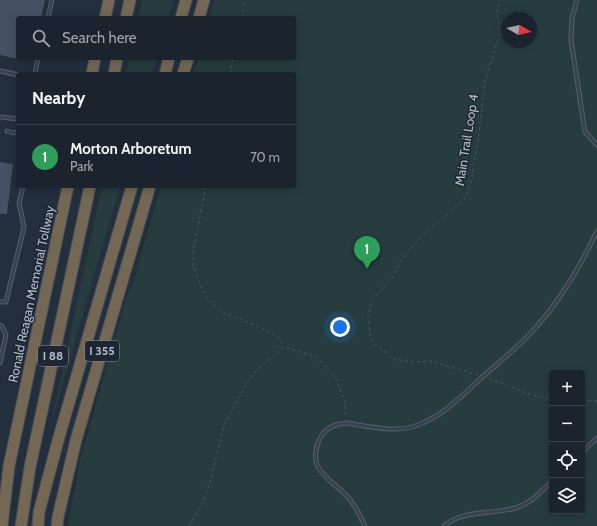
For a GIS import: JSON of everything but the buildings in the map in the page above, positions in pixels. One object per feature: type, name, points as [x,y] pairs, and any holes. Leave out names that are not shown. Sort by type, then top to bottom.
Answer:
[{"type":"highway","points":[[99,16],[102,0]]},
{"type":"highway","points":[[105,16],[109,0]]},
{"type":"highway","points":[[126,16],[130,0]]},
{"type":"highway","points":[[182,16],[186,0]]},
{"type":"highway","points":[[200,16],[204,0]]},
{"type":"highway","points":[[91,72],[94,60]]},
{"type":"highway","points":[[114,72],[117,60]]},
{"type":"highway","points":[[166,72],[168,60]]},
{"type":"highway","points":[[184,72],[187,60]]},
{"type":"highway","name":"Ronald Reagan Memorial Tollway","points":[[2,526],[9,466],[68,188]]},
{"type":"highway","name":"I 88","points":[[21,526],[30,467],[90,188]]},
{"type":"highway","name":"I 355","points":[[38,526],[39,512],[59,437],[131,188]]},
{"type":"highway","name":"I 355","points":[[57,526],[76,440],[149,188]]},
{"type":"lane","points":[[48,16],[52,0]]},
{"type":"lane","points":[[577,0],[572,18],[571,40],[585,132],[597,145]]},
{"type":"lane","points":[[35,72],[38,60]]},
{"type":"lane","points":[[0,71],[16,75]]},
{"type":"lane","points":[[0,117],[16,119]]},
{"type":"lane","points":[[7,131],[16,132]]},
{"type":"lane","points":[[0,302],[6,302],[24,227],[19,203],[23,188]]},
{"type":"lane","points":[[365,526],[351,501],[324,476],[316,463],[316,450],[321,436],[330,427],[338,424],[390,428],[415,426],[437,416],[528,336],[548,313],[570,283],[597,231]]},
{"type":"lane","points":[[0,325],[2,326],[6,335],[0,363]]},
{"type":"lane","points":[[585,449],[597,438]]},
{"type":"lane","points":[[444,526],[453,520],[469,514],[516,508],[528,503],[549,484]]},
{"type":"path","points":[[242,16],[246,0]]},
{"type":"path","name":"Main Trail Loop 4","points":[[499,0],[497,11],[499,27],[498,39],[485,81],[472,179],[466,198],[428,229],[401,260],[393,277],[372,300],[368,317],[370,334],[374,344],[394,359],[411,362],[430,361],[484,376],[528,394],[549,398]]},
{"type":"path","points":[[230,72],[233,60]]},
{"type":"path","points":[[206,188],[193,252],[193,265],[204,294],[221,312],[256,325],[280,338],[284,347],[317,357],[335,377],[345,402],[346,424]]},
{"type":"path","points":[[189,526],[210,483],[224,425],[250,378],[259,368],[284,347]]},
{"type":"path","points":[[585,400],[597,401]]},
{"type":"green space","points":[[142,0],[174,0],[169,16],[138,16]]},
{"type":"green space","points":[[215,0],[597,0],[597,526],[68,526],[80,461],[127,295],[133,285],[160,188],[296,188],[296,72],[194,72],[197,60],[296,60],[296,16],[210,16]]},
{"type":"green space","points":[[129,60],[156,60],[153,72],[126,72]]},
{"type":"green space","points":[[102,188],[119,188],[50,428]]},
{"type":"place","name":"Morton Arboretum","points":[[367,269]]}]
